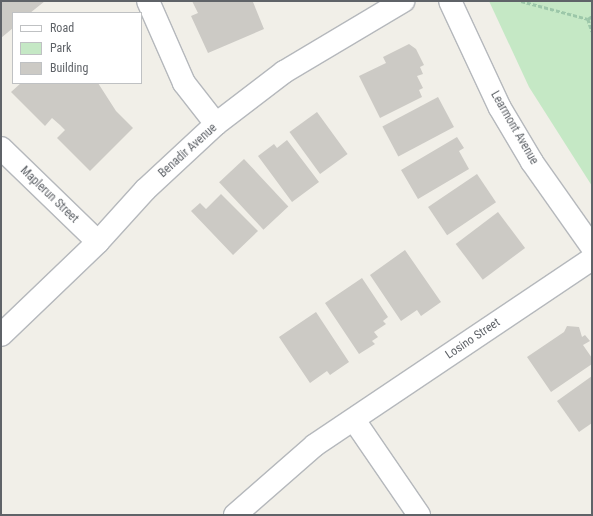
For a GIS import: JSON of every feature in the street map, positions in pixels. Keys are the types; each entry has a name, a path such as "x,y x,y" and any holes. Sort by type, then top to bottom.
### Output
{"street":[{"path":"148,1 184,83 216,124"},
{"name":"Benadir Avenue","path":"1,335 98,242 145,190 216,124 284,72 403,1"},
{"name":"Learmont Avenue","path":"450,1 500,108 532,162 592,247"},
{"name":"Maplerun Street","path":"1,148 98,242"},
{"name":"Losino Street","path":"235,515 316,446 592,259"},
{"path":"354,420 419,515"}],"path":[{"path":"521,1 588,19"},
{"path":"588,19 592,16"},
{"path":"588,19 592,31"}],"green space":[{"path":"489,1 592,1 592,186 529,87"}],"building":[{"path":"1,1 45,1 31,12 12,12 12,29 1,38"},
{"path":"192,1 253,2 264,29 208,53 191,16 198,13"},
{"path":"409,44 416,49 424,65 420,67 423,74 417,76 423,88 419,90 422,97 380,118 359,76 386,63 383,57"},
{"path":"20,84 99,84 116,111 133,128 90,171 57,138 65,130 60,125 52,118 45,126 11,92"},
{"path":"438,97 454,127 398,157 382,127"},
{"path":"317,112 348,154 320,174 289,132"},
{"path":"457,137 464,148 459,151 469,169 418,199 401,170"},
{"path":"287,140 319,182 292,202 258,156 274,144 277,148"},
{"path":"244,159 288,207 263,230 219,182"},
{"path":"477,174 496,202 447,235 428,207"},
{"path":"221,194 258,231 233,255 191,211 200,203 206,209"},
{"path":"498,212 525,248 483,280 456,244"},
{"path":"405,250 441,302 421,316 417,310 401,321 370,275"},
{"path":"362,278 388,317 383,321 386,324 374,332 378,337 372,341 375,344 359,354 325,303"},
{"path":"316,312 349,362 330,375 327,371 310,383 279,337"},
{"path":"567,326 579,327 582,337 585,335 590,341 583,345 592,358 592,364 551,392 527,357 564,332"},
{"path":"592,376 592,423 579,432 557,401"}]}
